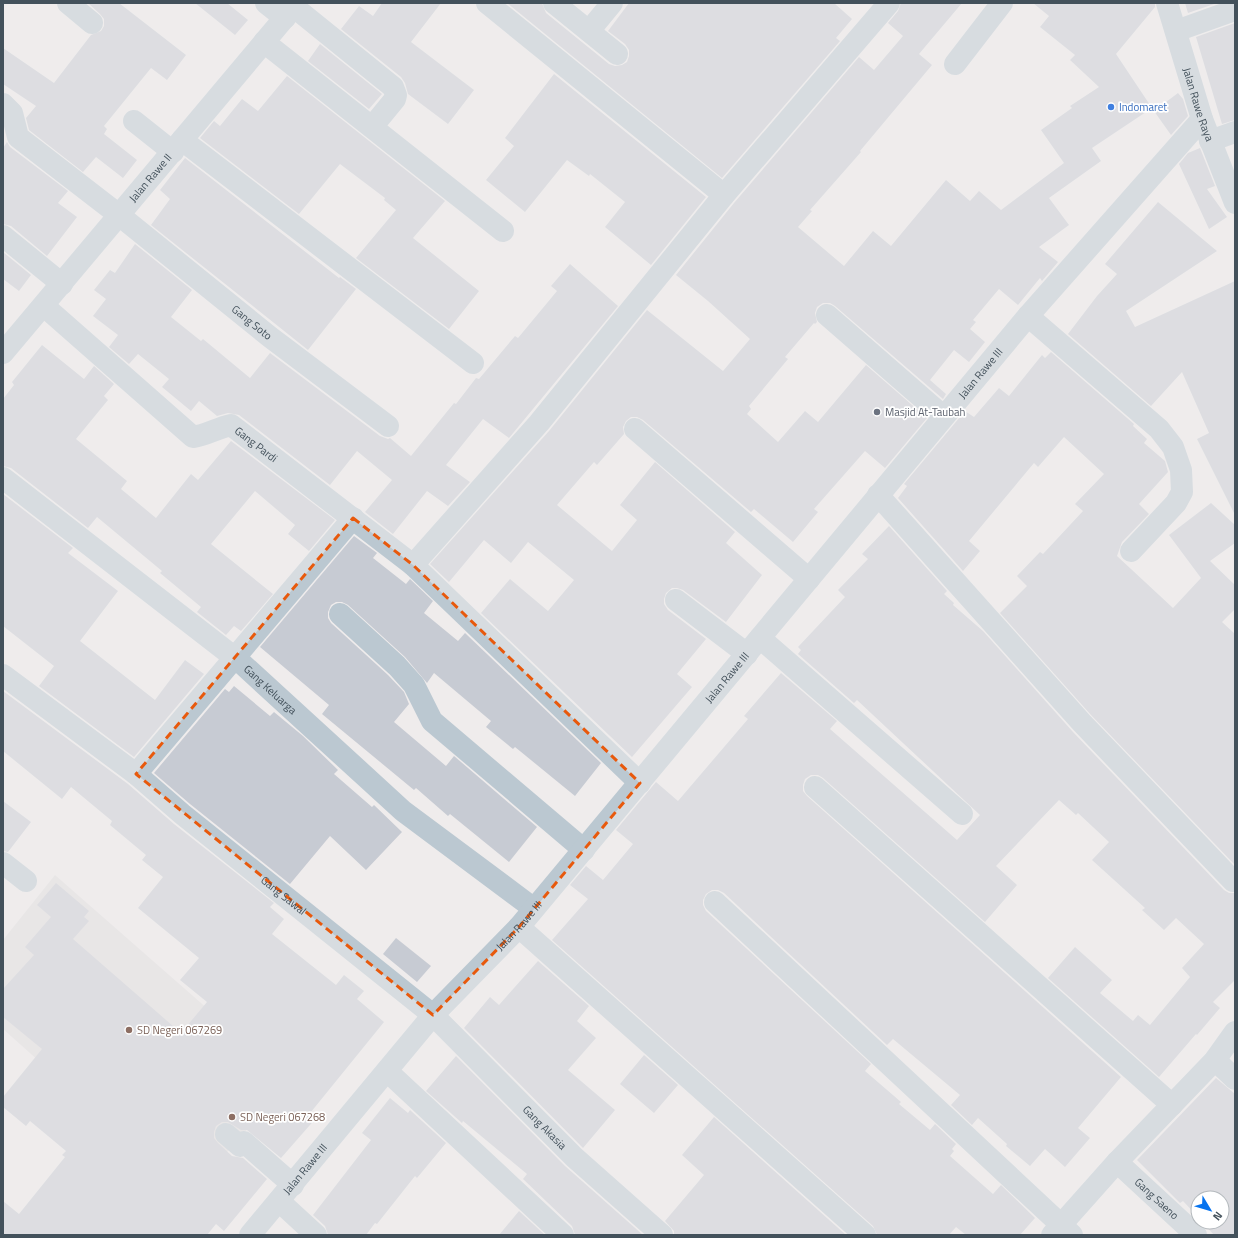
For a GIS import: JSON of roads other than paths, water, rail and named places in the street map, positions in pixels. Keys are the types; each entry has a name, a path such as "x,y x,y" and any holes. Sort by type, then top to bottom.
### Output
{"street":[{"path":"68,3 92,23"},
{"path":"266,3 292,9 393,87 396,95 395,99 372,127"},
{"path":"487,3 724,194"},
{"path":"554,3 617,54"},
{"path":"589,31 612,3"},
{"path":"413,565 539,423 724,194 889,3"},
{"path":"955,64 1002,3"},
{"name":"Jalan Rawe Raya","path":"1167,3 1202,119 1235,203"},
{"name":"Jalan Rawe II","path":"5,347 44,306 292,9"},
{"path":"1176,31 1235,10"},
{"path":"264,42 503,231"},
{"name":"Gang Soto","path":"3,104 12,112 18,137 119,215 270,337 388,426"},
{"name":"Jalan Rawe III","path":"250,1235 387,1072 433,1014 519,927 943,416 1028,316 1202,119"},
{"path":"134,121 178,146 473,363"},
{"path":"1210,141 1235,132"},
{"path":"3,236 62,284"},
{"name":"Gang Pardi","path":"44,306 193,437 203,436 218,428 231,425 354,518 413,565 640,783"},
{"path":"827,315 943,416"},
{"path":"1028,316 1159,429 1173,447 1181,470 1182,492 1176,503 1131,551"},
{"path":"635,429 809,579"},
{"name":"Gang Keluarga","path":"3,478 236,658 403,811 534,908"},
{"path":"878,494 1082,723 1233,881"},
{"path":"136,774 354,518"},
{"path":"676,600 753,646 962,814"},
{"path":"340,614 397,666 414,685 432,721 584,850"},
{"name":"Gang Sawal","path":"3,675 136,774 182,814 433,1014"},
{"path":"815,787 1172,1105"},
{"path":"3,863 26,881"},
{"path":"715,902 1062,1232 1117,1162 1215,1060 1235,1032"},
{"path":"519,927 865,1235"},
{"name":"Gang Akasia","path":"433,1014 574,1157 662,1235"},
{"path":"1215,1060 1235,1079"},
{"path":"387,1072 563,1235"},
{"path":"226,1134 240,1146 244,1142 286,1193 316,1235"},
{"name":"Gang Saeno","path":"1117,1162 1196,1235"}],"place":[{"name":"Indomaret","path":"1111,107"},
{"name":"Masjid At-Taubah","path":"877,412"},
{"name":"SD Negeri 067269","path":"129,1030"},
{"name":"SD Negeri 067268","path":"232,1117"}]}
